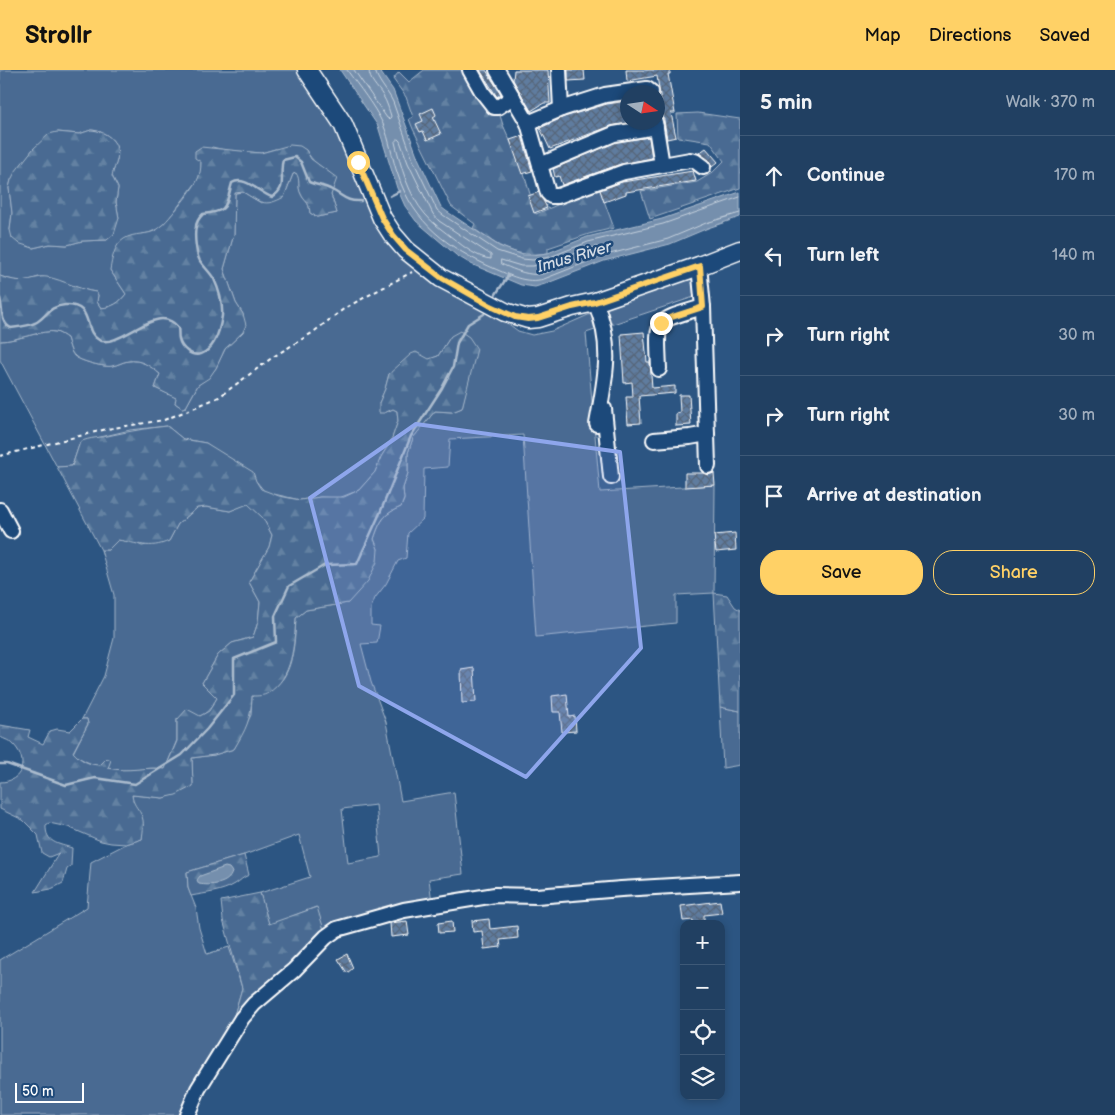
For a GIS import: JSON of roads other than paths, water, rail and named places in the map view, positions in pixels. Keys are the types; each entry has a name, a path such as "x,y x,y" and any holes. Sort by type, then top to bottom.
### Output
{"main road":[{"path":"307,70 343,124 382,218 393,235 406,250 450,283 515,317 538,318 595,302 700,266 740,250"}],"street":[{"path":"470,70 483,93 494,107 513,97"},
{"path":"497,70 528,123 548,193 553,197 619,174 662,165 690,160 703,167"},
{"path":"559,70 561,108"},
{"path":"528,123 561,108 605,95 620,93"},
{"path":"540,165 614,134 633,130"},
{"path":"657,130 662,165"},
{"path":"700,266 708,466"},
{"path":"595,302 601,316 606,337 606,380 597,424"},
{"path":"659,369 657,331 661,323 669,318 703,307"},
{"path":"601,399 605,416 611,477"},
{"path":"654,440 707,434"},
{"path":"0,510 12,531"},
{"path":"187,1115 198,1090 242,1018 254,1004 294,970 326,937 337,929 404,910 495,895 537,896 621,888 740,882"}],"water":[{"name":"Imus River","path":"340,70 379,70 393,90 418,158 441,207 499,246 523,255 548,253 587,237 662,219 740,192 740,217 670,244 604,261 545,284 535,287 521,285 471,264 456,255 416,221 405,206 397,188 378,126"},
{"path":"225,867 229,868 232,872 227,880 213,885 199,884 197,880 200,876"}],"waterway":[{"path":"0,298 3,319 7,326 11,328 34,323 55,307 74,306 81,309 84,313 91,331 99,340 113,340 147,323 164,319 171,321 177,326 180,342 184,348 190,353 201,354 210,348 216,338 220,327 222,311 218,288 211,274 199,258 196,249 195,230 198,220 203,214 218,211 225,206 232,183 242,181 272,197 282,185 283,160 295,157 301,162 309,182 329,189 348,200 361,201"},
{"path":"390,196 400,191"},
{"path":"496,294 508,276"},
{"path":"0,764 7,764 66,785 95,778 135,784 182,755 207,729 234,695 234,659 276,642 275,616 289,586 325,565 357,564 411,436 442,388 453,367 457,343 468,324 484,314"}]}
